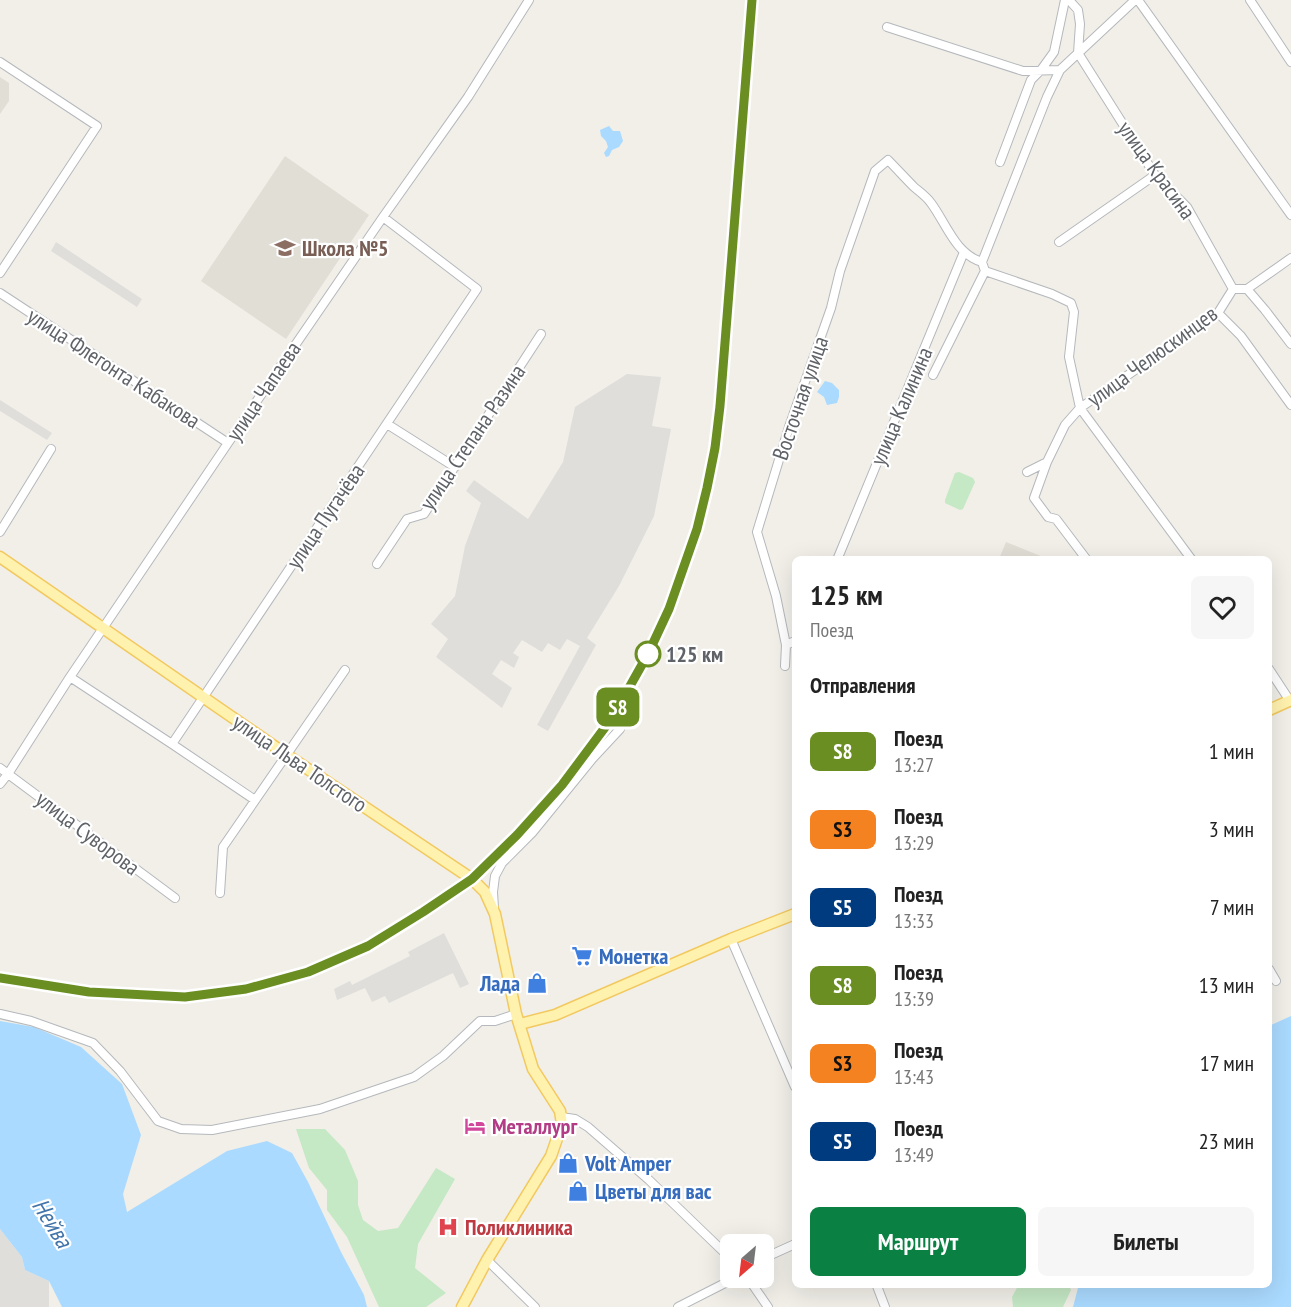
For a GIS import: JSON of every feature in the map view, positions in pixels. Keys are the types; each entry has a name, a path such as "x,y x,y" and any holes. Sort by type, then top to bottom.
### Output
{"main road":[{"name":"улица Льва Толстого","path":"0,557 287,755 472,879 485,892 495,914 518,1019 533,1069 560,1111 561,1117"},
{"path":"1272,709 1291,701"},
{"path":"518,1019 555,1015 792,915"},
{"path":"462,1307 487,1260 551,1156 562,1124 561,1117"}],"street":[{"name":"улица Чапаева","path":"0,784 228,443 468,97 529,0"},
{"path":"1000,162 1031,80 1054,52 1067,0 1078,10 1080,24 1078,53"},
{"path":"1189,556 1080,408 1069,357 1074,312 1071,303 1052,294 985,271 982,262 1047,97 1060,70 1137,0 1291,215"},
{"path":"1250,0 1291,62"},
{"path":"887,27 1023,71 1060,70"},
{"name":"улица Красина","path":"1078,53 1155,175 1187,207 1233,289"},
{"path":"0,62 97,126 0,273"},
{"name":"Восточная улица","path":"785,666 786,645 776,596 757,532 789,427 831,308 840,271 875,171 888,159 931,202 947,231 964,252"},
{"path":"1059,242 1155,175"},
{"name":"улица Пугачёва","path":"172,744 477,289 383,217"},
{"path":"964,252 974,260 982,262"},
{"name":"улица Калинина","path":"839,556 964,252"},
{"path":"1291,258 1247,289 1291,344"},
{"name":"улица Калинина","path":"933,375 985,271"},
{"name":"улица Челюскинцев","path":"1084,556 1056,519 1048,517 1034,498 1047,462 1065,425 1080,408 1218,313 1233,289 1247,289"},
{"name":"улица Флегонта Кабакова","path":"0,293 228,443"},
{"path":"1218,313 1241,336 1291,405"},
{"name":"улица Степана Разина","path":"377,564 407,519 424,514 541,334"},
{"path":"387,424 454,467"},
{"path":"0,532 51,449"},
{"path":"1027,472 1047,462"},
{"path":"786,645 792,642"},
{"path":"220,893 223,847 345,670"},
{"path":"1272,673 1291,701"},
{"path":"70,677 255,800"},
{"path":"495,914 493,892 495,876 502,863 532,833 593,758 620,729"},
{"name":"улица Суворова","path":"0,768 175,898"},
{"path":"731,939 792,1080"},
{"path":"1272,974 1276,981"},
{"path":"0,1014 31,1021 93,1043 120,1071 158,1121 181,1129 212,1130 320,1109 414,1077 442,1056 480,1021 518,1019"},
{"path":"561,1117 575,1119 588,1127 649,1180 720,1248"},
{"path":"774,1253 792,1245"},
{"path":"487,1260 535,1307"},
{"path":"678,1307 720,1286"},
{"path":"755,1288 768,1307"},
{"path":"878,1288 885,1307"}],"shaded area":[{"path":"0,77 9,83 9,101 0,114"},
{"name":"Школа №5","path":"285,156 369,215 286,339 201,281"},
{"path":"56,242 142,299 137,307 51,251"},
{"path":"627,374 661,377 652,426 671,429 654,516 619,586 587,638 596,645 548,731 537,725 580,646 567,639 560,650 548,643 542,652 522,640 513,653 519,657 514,668 501,660 492,674 512,688 502,708 436,657 448,639 431,624 455,596 465,546 481,503 466,491 474,480 528,519 563,462 575,407"},
{"path":"0,400 52,433 47,440 0,411"},
{"path":"1006,542 1041,556 1000,556"},
{"path":"444,933 469,984 460,988 453,973 389,1003 385,996 372,1002 365,988 337,1000 334,989 350,981 352,985 410,956 408,952"},
{"path":"0,1229 22,1257 25,1270 49,1281 49,1307 0,1307"}],"green space":[{"path":"959,472 973,478 975,482 963,509 960,510 945,503 955,473"},
{"path":"296,1129 325,1129 345,1150 358,1181 358,1205 363,1220 378,1231 398,1228 436,1168 455,1179 418,1244 415,1268 446,1293 426,1307 379,1307 347,1237 327,1210 327,1190 309,1168"},
{"path":"1017,1288 1070,1288 1071,1290 1063,1307 1013,1307 1012,1297"}],"water":[{"path":"609,126 613,131 620,131 623,141 606,157 604,153 608,147 600,130"},
{"path":"825,381 832,383 839,390 837,403 827,405 824,397 817,392"},
{"path":"1291,1016 1291,1307 1073,1307 1078,1288 1272,1288 1272,1025"},
{"name":"Нейва","path":"0,1021 34,1027 81,1047 122,1084 141,1135 123,1194 127,1212 227,1151 267,1141 292,1153 364,1295 367,1307 62,1307 49,1281 25,1270 22,1257 0,1229"}],"railway":[{"path":"0,978 89,992 185,997 246,989 308,972 368,946 472,879 517,835 562,785 612,718 648,654 669,609 697,529 707,488 720,406 752,0"}],"train":[{"name":"S8","path":"0,978 89,992 185,997 246,989 308,972 368,946 472,879 517,835 562,785 612,718 648,654 685,567 707,488 720,406 752,0"}],"place":[{"name":"Школа №5","path":"285,248"},
{"name":"125 км","path":"648,654"},
{"name":"Монетка","path":"582,956"},
{"name":"Лада","path":"537,983"},
{"name":"Металлург","path":"475,1126"},
{"name":"Volt Amper","path":"568,1163"},
{"name":"Цветы для вас","path":"578,1191"},
{"name":"Поликлиника","path":"448,1227"}]}
